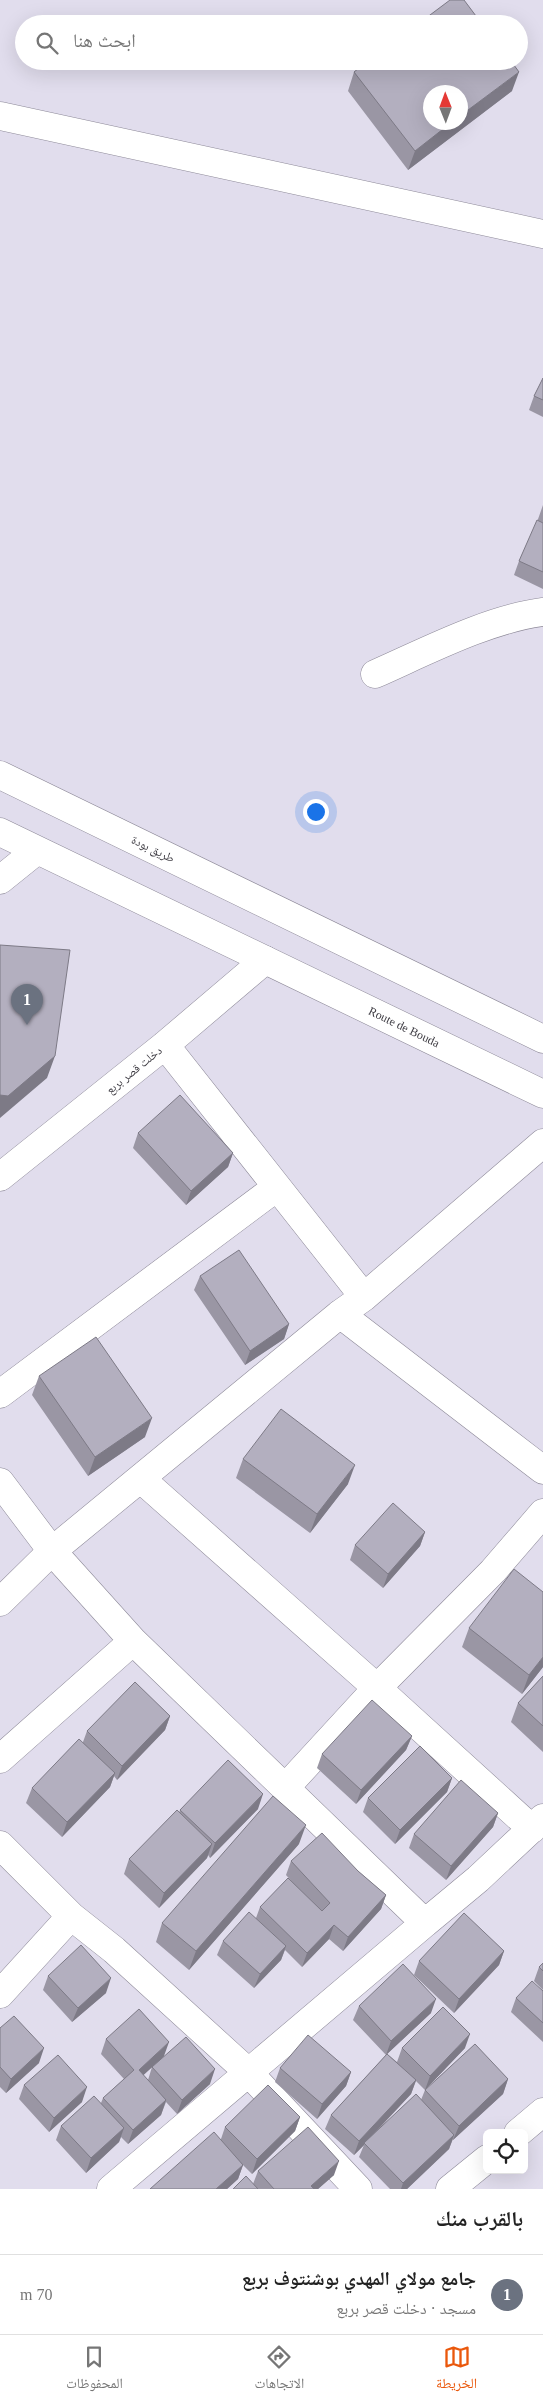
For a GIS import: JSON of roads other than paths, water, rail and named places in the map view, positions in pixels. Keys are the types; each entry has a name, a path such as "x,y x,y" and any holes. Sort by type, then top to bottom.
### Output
{"street":[{"path":"0,116 543,234"},
{"path":"375,674 449,641 527,614 543,612"},
{"name":"طريق بودة","path":"0,775 306,922 543,1039"},
{"path":"0,832 265,960"},
{"path":"0,880 36,850"},
{"name":"دخلت قصر بربع","path":"0,1177 165,1045 265,960"},
{"name":"Route de Bouda","path":"265,960 543,1094"},
{"path":"165,1045 364,1297"},
{"path":"0,1602 52,1551 340,1314 364,1297 543,1143"},
{"path":"0,1394 277,1186"},
{"path":"340,1314 543,1470"},
{"path":"111,2189 478,1879 537,1824 377,1688 140,1479"},
{"path":"0,1482 52,1551 133,1641 425,1923"},
{"path":"286,1787 377,1688 493,1571 543,1513"},
{"path":"0,1759 133,1641"},
{"path":"0,1845 71,1916 114,1950 248,2072 358,2189"},
{"path":"0,1994 71,1916"},
{"path":"523,2129 543,2112"},
{"path":"450,2189 483,2161"}],"place":[{"name":"جامع مولاي المهدي بوشنتوف بربع","path":"27,1025"}]}
